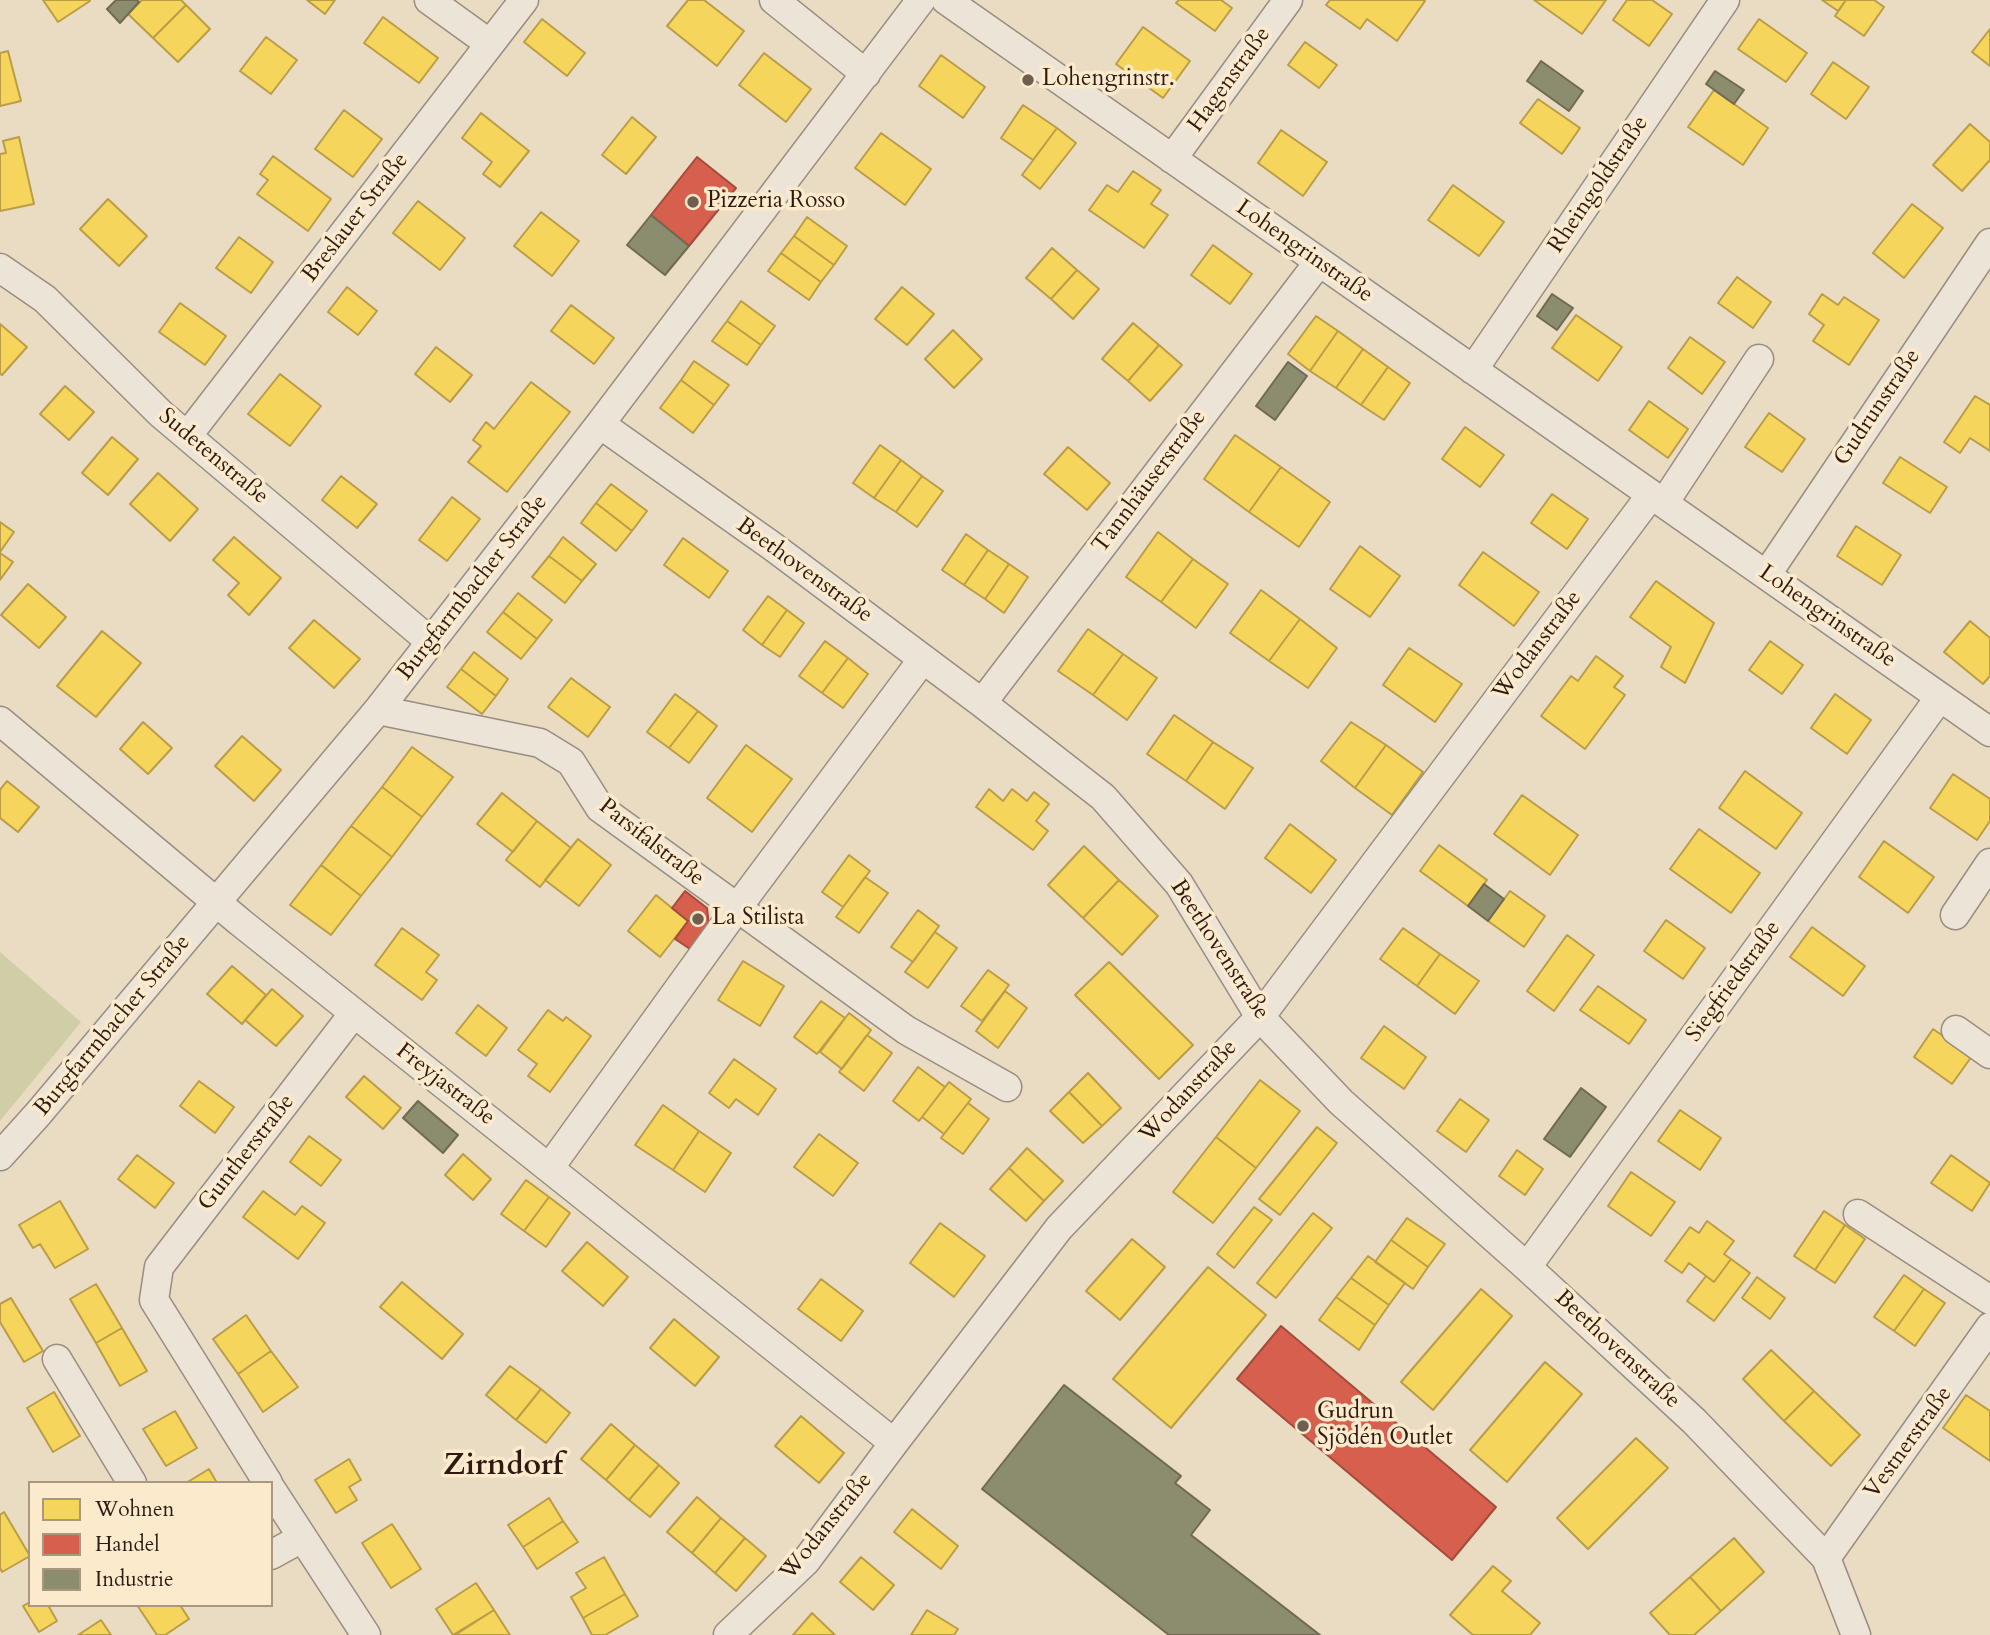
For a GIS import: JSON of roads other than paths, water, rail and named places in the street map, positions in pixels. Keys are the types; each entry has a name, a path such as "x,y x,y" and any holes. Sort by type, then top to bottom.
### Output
{"street":[{"path":"429,0 490,44"},
{"name":"Breslauer Straße","path":"188,435 524,0"},
{"path":"774,0 866,74"},
{"name":"Burgfarrnbacher Straße","path":"0,1156 378,710 600,424 921,0"},
{"name":"Lohengrinstraße","path":"946,0 1990,732"},
{"name":"Hagenstraße","path":"1172,159 1288,0"},
{"name":"Rheingoldstraße","path":"1473,370 1726,0"},
{"name":"Gudrunstraße","path":"1767,574 1990,243"},
{"name":"Tannhäuserstraße","path":"982,703 1318,262"},
{"name":"Sudetenstraße","path":"0,268 45,299 160,414 431,642"},
{"path":"1658,499 1759,359"},
{"name":"Beethovenstraße","path":"600,424 772,546 1103,797 1179,884 1260,1017 1341,1102 1527,1267 1694,1421 1826,1558 1856,1635"},
{"name":"Wodanstraße","path":"728,1635 806,1561 1059,1228 1260,1017 1658,499"},
{"path":"550,1167 737,908 923,659"},
{"name":"Siegfriedstraße","path":"1527,1267 1940,697"},
{"name":"Parsifalstraße","path":"378,710 540,743 571,762 600,808 906,1030 1007,1087"},
{"name":"Freyjastraße","path":"0,721 217,903 894,1443"},
{"path":"1955,915 1990,863"},
{"name":"Guntherstraße","path":"267,1481 155,1300 159,1267 354,1013"},
{"path":"1956,1030 1990,1054"},
{"path":"1858,1214 1990,1300"},
{"name":"Vestnerstraße","path":"1826,1558 1977,1368 1990,1327"},
{"path":"57,1359 131,1481"},
{"path":"273,1492 366,1635"},
{"path":"273,1554 302,1538"}],"place":[{"name":"Lohengrinstr.","path":"1028,80"},
{"name":"Pizzeria Rosso","path":"693,202"},
{"name":"La Stilista","path":"698,919"},
{"name":"Gudrun Sjödén Outlet","path":"1303,1426"}],"district":[{"name":"Zirndorf","path":"503,1467"}]}
